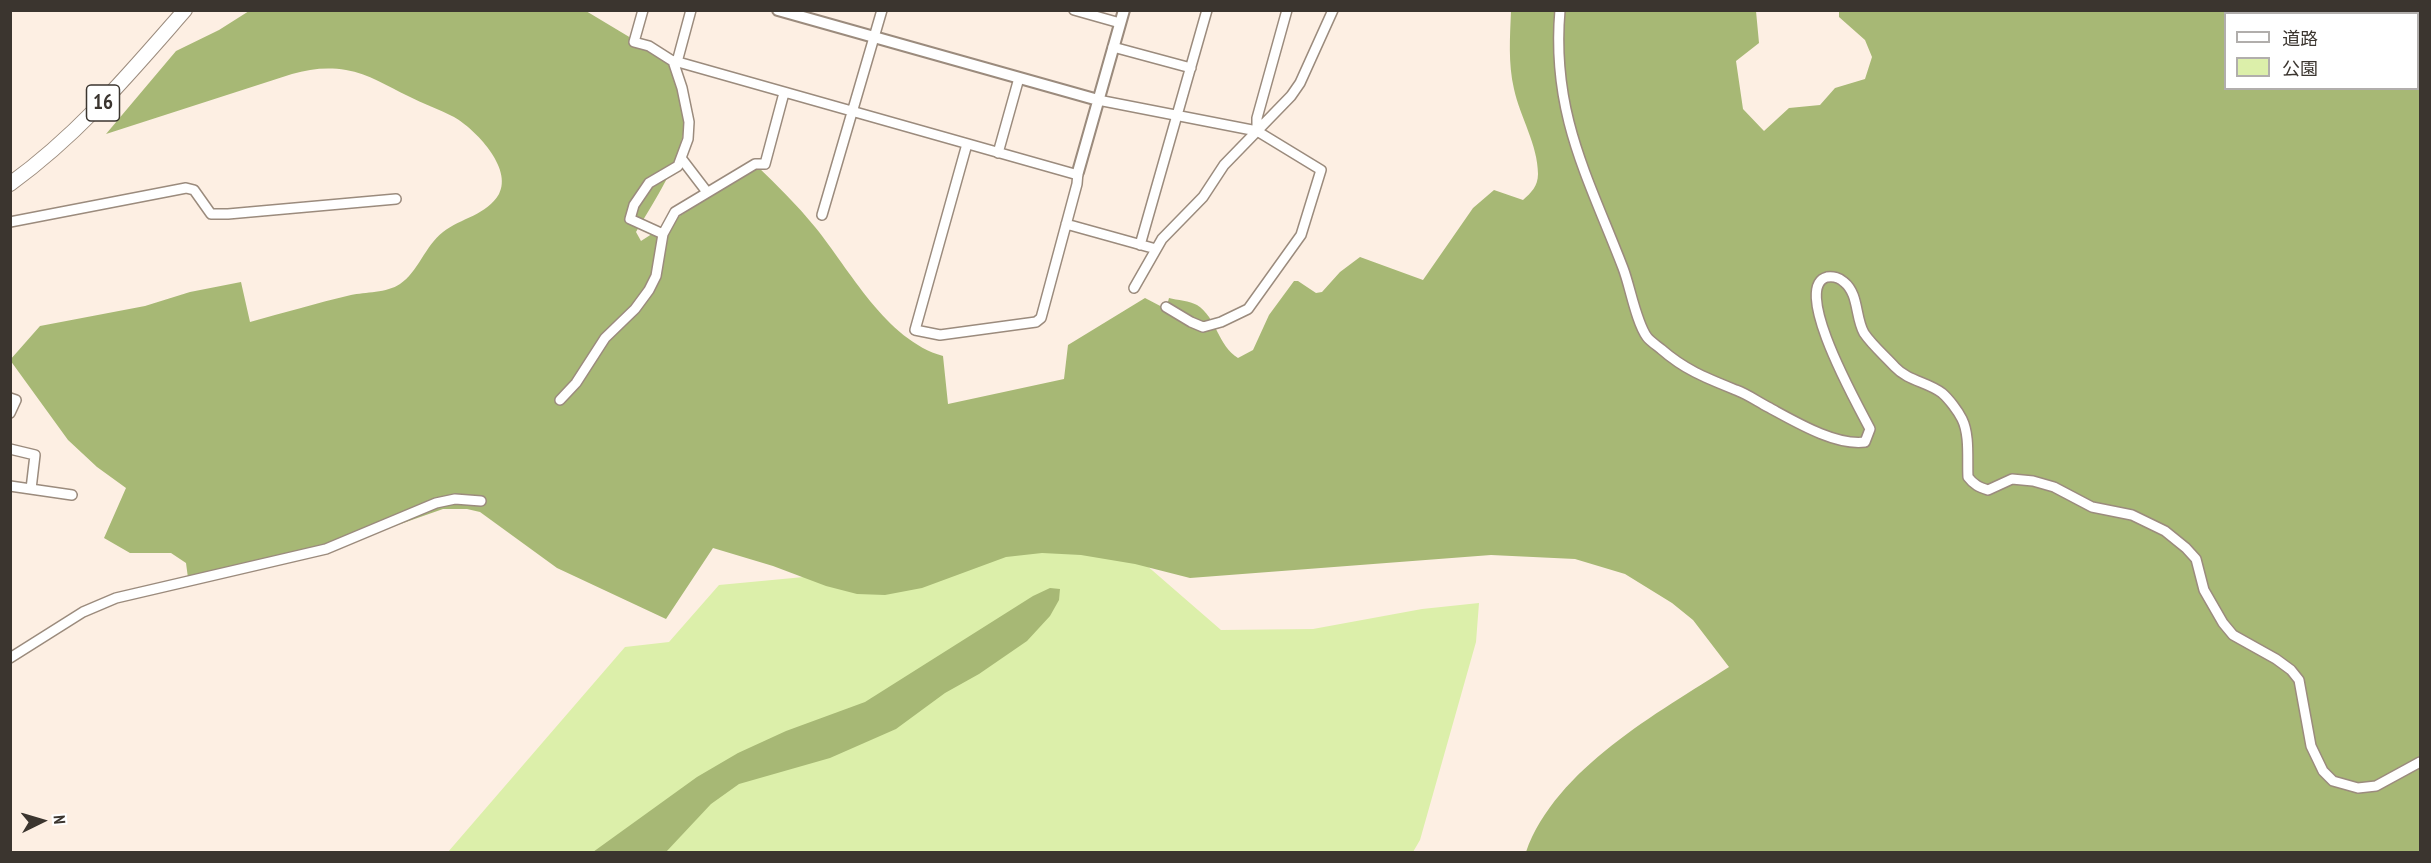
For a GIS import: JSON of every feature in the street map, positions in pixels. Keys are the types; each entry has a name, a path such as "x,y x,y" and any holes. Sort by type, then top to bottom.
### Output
{"main road":[{"name":"16","path":"10,184 54,151 96,111 185,10"}],"street":[{"path":"643,10 634,42 649,46 675,61 1078,174"},
{"path":"663,234 630,219 634,205 649,183 678,166 688,139 690,122 675,61 691,10"},
{"path":"778,10 1098,100 1257,131 1321,170 1301,235 1248,309 1237,316 1203,327 1166,307"},
{"path":"822,215 882,10"},
{"path":"1074,10 1120,23"},
{"path":"967,144 915,330 940,335 1036,322 1041,318 1124,10"},
{"path":"1140,245 1207,10"},
{"path":"1257,131 1257,118 1287,10"},
{"path":"1134,288 1167,233 1203,197 1224,165 1300,83 1333,10"},
{"path":"1560,10 1559,60 1562,97 1570,135 1596,207 1622,266 1642,326 1647,337 1665,353 1700,377 1737,390 1802,425 1848,442 1865,441 1870,429 1840,370 1817,313 1815,298 1818,283 1835,277 1843,281 1853,295 1864,332 1901,374 1942,393 1961,417 1966,427 1968,477 1971,482 1988,490 2012,479 2033,481 2054,487 2092,507 2132,515 2165,531 2186,548 2196,559 2204,590 2233,635 2284,664 2299,680 2311,746 2323,771 2333,781 2358,788 2376,786 2421,762"},
{"path":"1113,47 1191,69"},
{"path":"998,153 1019,78"},
{"path":"560,400 576,383 605,338 635,309 649,290 656,276 663,234 675,212 755,164 765,164 784,93"},
{"path":"681,158 707,192"},
{"path":"10,222 186,188 194,190 211,214 396,199"},
{"path":"1066,224 1156,249"},
{"path":"10,398 16,400 10,413"},
{"path":"10,449 35,455 31,489"},
{"path":"10,486 72,495"},
{"path":"10,658 83,612 116,598 326,549 436,503 455,499 481,501"}],"green space":[{"path":"249,11 586,11 681,68 685,94 685,126 676,159 662,189 636,232 641,241 757,166 808,219 871,302 887,319 923,348 943,356 948,404 1064,379 1068,345 1145,298 1166,309 1169,298 1197,305 1209,317 1231,353 1238,358 1253,350 1269,315 1294,281 1298,281 1316,293 1322,292 1340,272 1360,257 1423,280 1473,208 1494,190 1523,200 1537,182 1535,152 1512,79 1511,11 1756,11 1759,43 1736,61 1743,109 1764,131 1789,108 1820,105 1835,88 1865,79 1872,57 1865,40 1839,17 1839,11 2388,12 2224,12 2224,90 2419,90 2419,51 2420,53 2420,852 1526,852 1540,822 1560,794 1585,769 1641,724 1729,667 1693,620 1672,603 1625,574 1575,559 1491,555 1190,578 1135,564 1081,555 1042,553 1006,557 922,588 885,595 857,594 826,586 773,566 713,548 666,619 557,568 480,512 467,509 443,509 301,559 188,578 186,563 171,553 130,553 104,538 126,488 97,467 68,440 10,360 40,326 145,306 190,292 241,282 250,322 351,295 395,287 406,279 431,244 443,232 488,207 499,194 502,184 501,173 490,150 463,123 370,77 339,69 319,69 292,74 106,134 176,51 219,30"},
{"path":"1077,505 1221,630 1313,629 1422,609 1479,603 1476,642 1420,840 1413,852 448,852 625,647 669,642 719,585 910,567"},
{"path":"1050,588 1060,589 1059,600 1050,616 1027,641 979,674 945,693 896,729 830,758 739,784 711,804 666,852 593,852 697,777 738,753 786,731 865,702 1033,596"}]}
